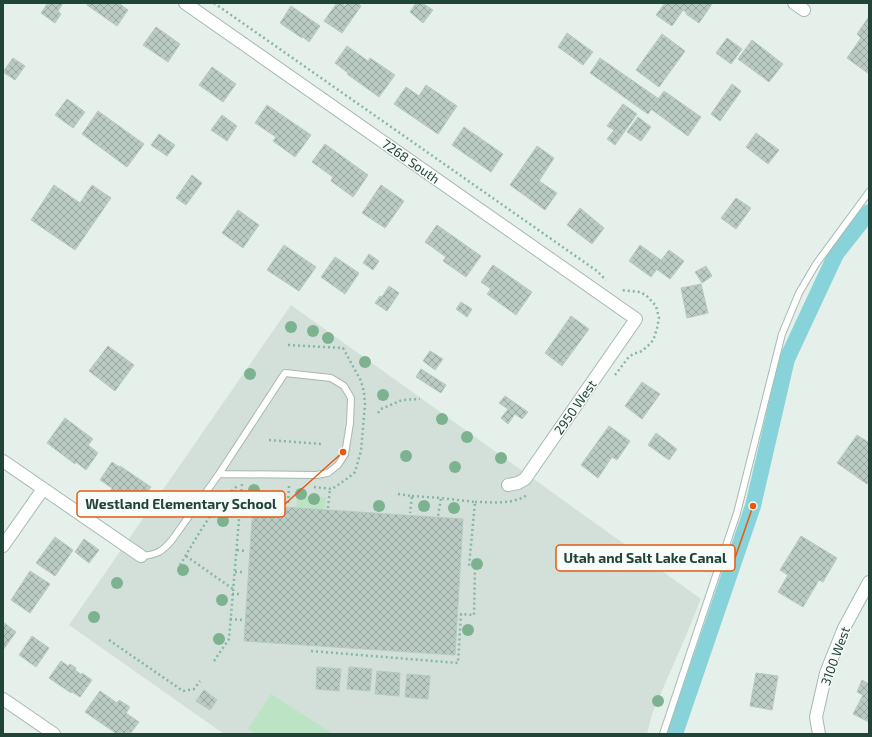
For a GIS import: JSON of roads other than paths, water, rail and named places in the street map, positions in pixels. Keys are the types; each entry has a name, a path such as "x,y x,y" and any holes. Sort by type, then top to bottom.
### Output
{"street":[{"name":"7268 South","path":"185,3 636,319"},
{"path":"794,3 804,10"},
{"name":"2950 West","path":"508,485 518,483 525,479 636,319"},
{"path":"3,461 141,556"},
{"path":"3,546 43,489"},
{"name":"3100 West","path":"819,734 816,717 826,674 844,628 869,582"},
{"path":"3,699 54,734"}],"lane":[{"path":"663,734 737,513 782,334 799,293 816,264 869,192"},
{"path":"141,556 152,555 167,546 172,540 285,373 331,378 344,386 351,398 350,423 344,454 338,466 328,473 316,475 218,474"}],"waterway":[{"path":"675,734 753,506 787,359 836,254 869,212"}],"place":[{"name":"Westland Elementary School","path":"343,452"},
{"name":"Utah and Salt Lake Canal","path":"753,506"}]}
